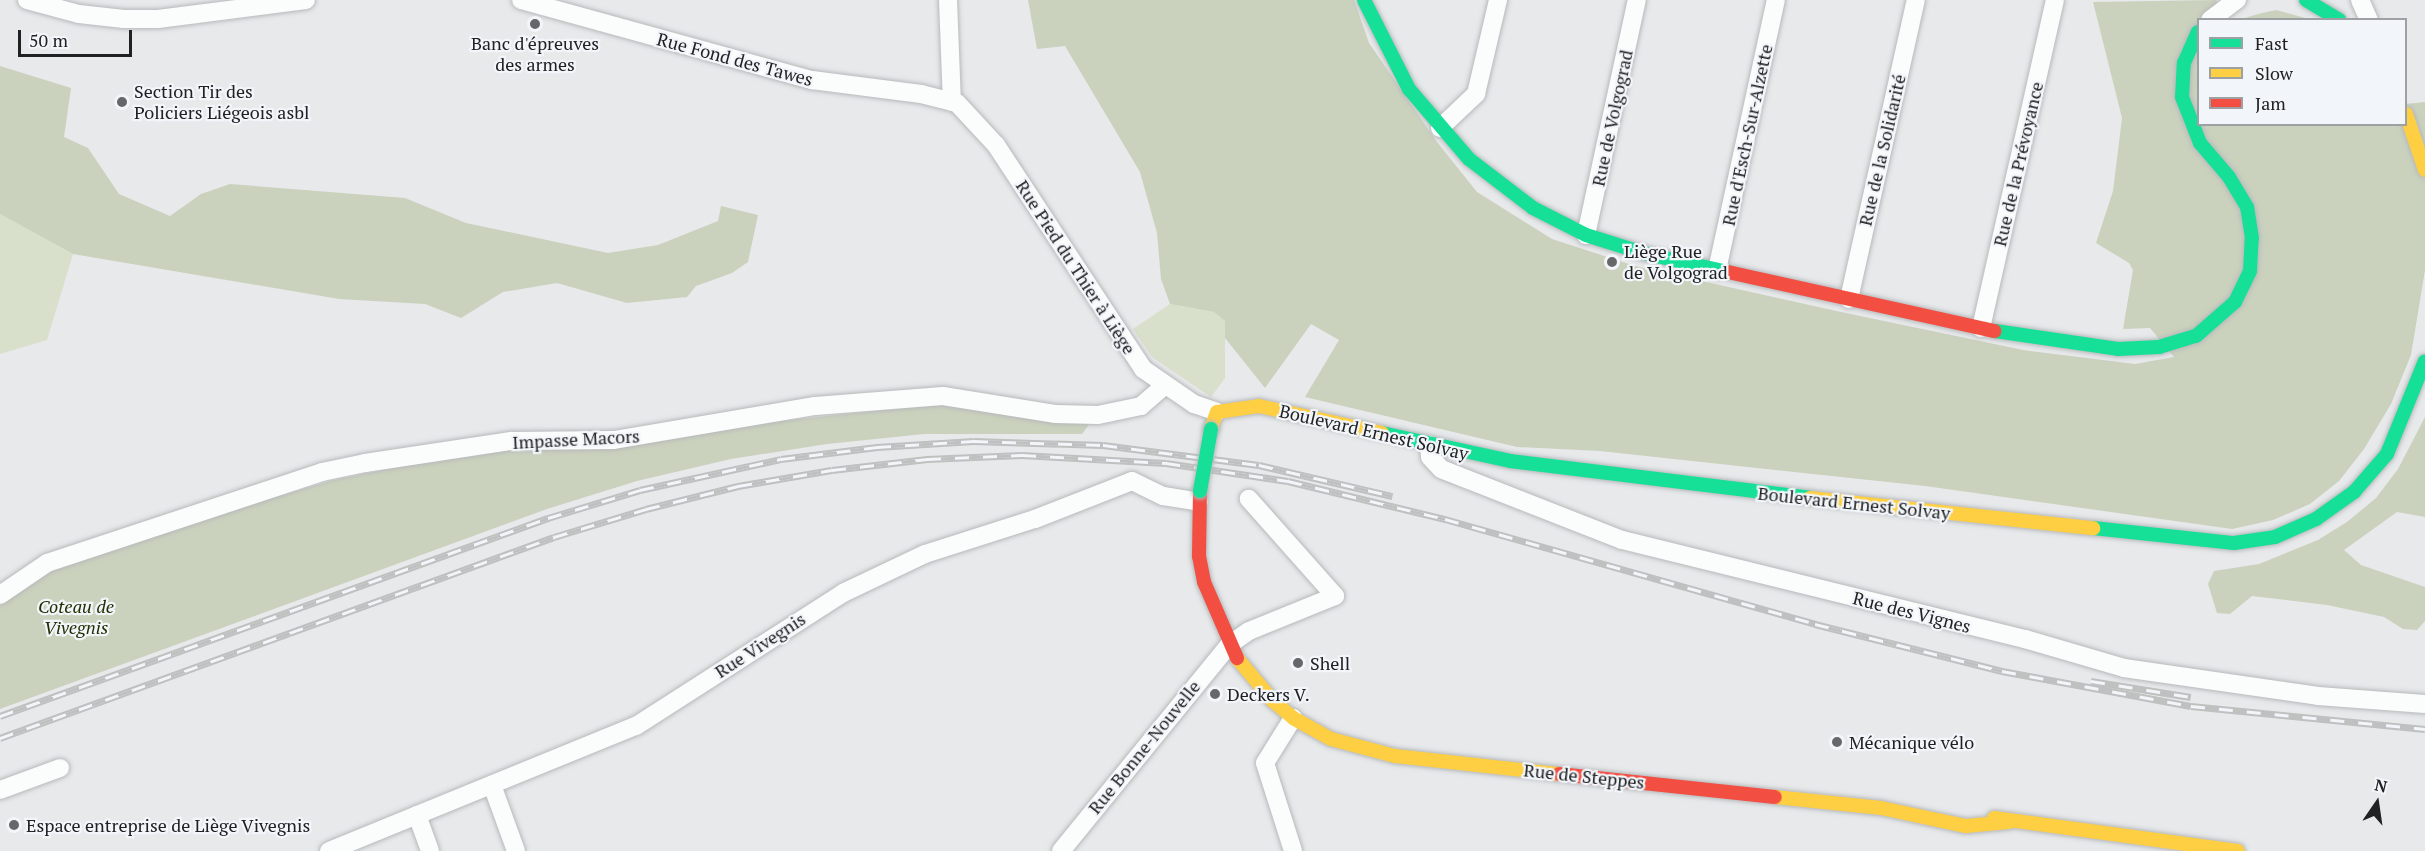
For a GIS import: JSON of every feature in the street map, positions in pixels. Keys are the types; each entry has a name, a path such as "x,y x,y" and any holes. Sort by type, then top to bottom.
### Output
{"street":[{"path":"27,0 158,19 306,0"},
{"name":"Rue Fond des Tawes","path":"521,0 812,80 952,102"},
{"path":"948,0 952,102"},
{"path":"1364,0 1397,71 1440,128 1469,159 1514,195 1587,235 1643,254 1981,328 2094,348 2159,347 2196,336 2235,302 2250,271 2250,222 2240,192 2200,143 2185,112 2181,80 2184,63 2197,36"},
{"path":"1440,128 1476,94 1498,0"},
{"name":"Rue de Volgograd","path":"1587,235 1637,0"},
{"name":"Rue d'Esch-Sur-Alzette","path":"1717,270 1776,0"},
{"name":"Rue de la Solidarité","path":"1849,299 1916,0"},
{"name":"Rue de la Prévoyance","path":"1981,328 2055,0"},
{"path":"2213,18 2237,0"},
{"path":"2306,0 2336,18"},
{"path":"2360,0 2367,18"},
{"name":"Rue Pied du Thier à Liège","path":"952,102 996,145 1124,344 1143,369 1194,404 1214,421"},
{"path":"2407,117 2425,170"},
{"name":"Boulevard Ernest Solvay","path":"1214,421 1259,406 1510,461 1768,494 2234,543 2275,537 2316,519 2354,492 2387,454 2425,361"},
{"name":"Impasse Macors","path":"0,595 47,563 322,472 365,463 511,441 614,440 815,406 943,396 1055,414 1098,415 1141,406 1165,385"},
{"name":"Rue de Steppes","path":"1214,421 1199,496 1198,556 1204,582 1229,645 1245,672 1293,718 1330,739 1395,756 1881,808 1907,804 1954,809 2118,843 2238,851"},
{"name":"Rue des Vignes","path":"1429,445 1430,458 1441,469 1622,540 2025,639 2124,668 2318,696 2425,704"},
{"name":"Rue Vivegnis","path":"329,851 636,726 843,593 925,554 1035,519 1132,481 1163,496 1199,496"},
{"name":"Rue Bonne-Nouvelle","path":"1061,851 1229,645 1249,631 1335,596 1249,499"},
{"path":"1293,718 1265,763 1293,851"},
{"path":"0,789 60,768"},
{"path":"492,785 516,851"},
{"path":"417,815 430,851"}],"green space":[{"path":"1028,0 1354,0 1369,43 1437,142 1477,192 1552,239 1635,266 1841,312 2023,350 2135,364 2174,357 2150,328 2123,329 2133,270 2129,263 2096,243 2113,191 2122,118 2093,2 2216,0 2228,18 2197,18 2197,126 2407,126 2407,104 2425,102 2425,270 2411,355 2391,404 2364,449 2339,481 2310,504 2273,520 2232,529 1925,486 1600,451 1517,447 1305,397 1339,340 1311,324 1265,388 1225,338 1225,321 1214,312 1170,304 1161,279 1157,233 1140,172 1065,46 1037,49"},
{"path":"2276,10 2305,18 2245,18"},
{"path":"0,66 71,88 64,137 88,148 119,194 170,216 201,194 230,184 405,198 466,223 608,253 658,245 718,221 721,206 758,215 748,262 732,273 696,286 687,297 627,303 557,283 503,292 461,318 425,304 339,299 73,254 0,214"},
{"path":"0,214 73,254 47,340 0,354"},
{"path":"1170,304 1214,312 1225,321 1225,378 1211,397 1152,357 1133,329"},
{"name":"Coteau de Vivegnis","path":"943,404 1091,422 1082,434 924,434 827,444 731,459 637,481 547,509 0,709 0,595 47,563 334,480 461,454"},
{"path":"2425,417 2425,517 2397,512 2344,550 2361,565 2425,587 2425,621 2417,630 2403,629 2384,617 2327,605 2252,596 2230,614 2217,613 2208,584 2214,571 2259,564 2318,540 2347,522 2376,498 2398,469"}],"railway":[{"path":"0,716 548,518 640,490 781,459 877,447 974,441 1103,445 1259,465 1392,496"},
{"path":"0,738 554,537 646,509 738,486 832,470 927,459 1022,455 1166,463 1288,481 1445,519 1815,624 2002,671 2191,706 2425,729"},
{"path":"2091,681 2191,697"}],"traffic: fast":[{"path":"1364,0 1409,89 1469,159 1533,208 1586,235 1643,253 1728,272"},
{"path":"2306,0 2336,18"},
{"path":"1995,331 2118,349 2159,347 2196,336 2235,302 2250,271 2252,238 2247,207 2229,177 2200,143 2182,97 2184,63 2197,34"},
{"path":"2093,528 2234,543 2275,537 2316,519 2354,492 2387,454 2425,361"},
{"path":"1200,491 1211,429"},
{"path":"1382,433 1510,461 1810,498"}],"traffic: slow":[{"path":"2407,117 2425,170"},
{"path":"1211,429 1217,412 1259,406 1382,433"},
{"path":"1810,498 2093,528"},
{"path":"1237,658 1273,701 1293,718 1331,739 1395,756 1559,774"},
{"path":"1775,797 1881,808 1966,826 2009,822"},
{"path":"1994,818 2238,851"}],"traffic: jam":[{"path":"1728,272 1995,331"},
{"path":"1200,491 1199,556 1204,582 1237,658"},
{"path":"1559,774 1775,797"}],"place":[{"name":"Banc d'épreuves des armes","path":"535,24"},
{"name":"Section Tir des Policiers Liégeois asbl","path":"122,102"},
{"name":"Liège Rue de Volgograd","path":"1612,262"},
{"name":"Shell","path":"1298,663"},
{"name":"Deckers V.","path":"1215,694"},
{"name":"Mécanique vélo","path":"1837,742"},
{"name":"Espace entreprise de Liège Vivegnis","path":"14,825"}]}
